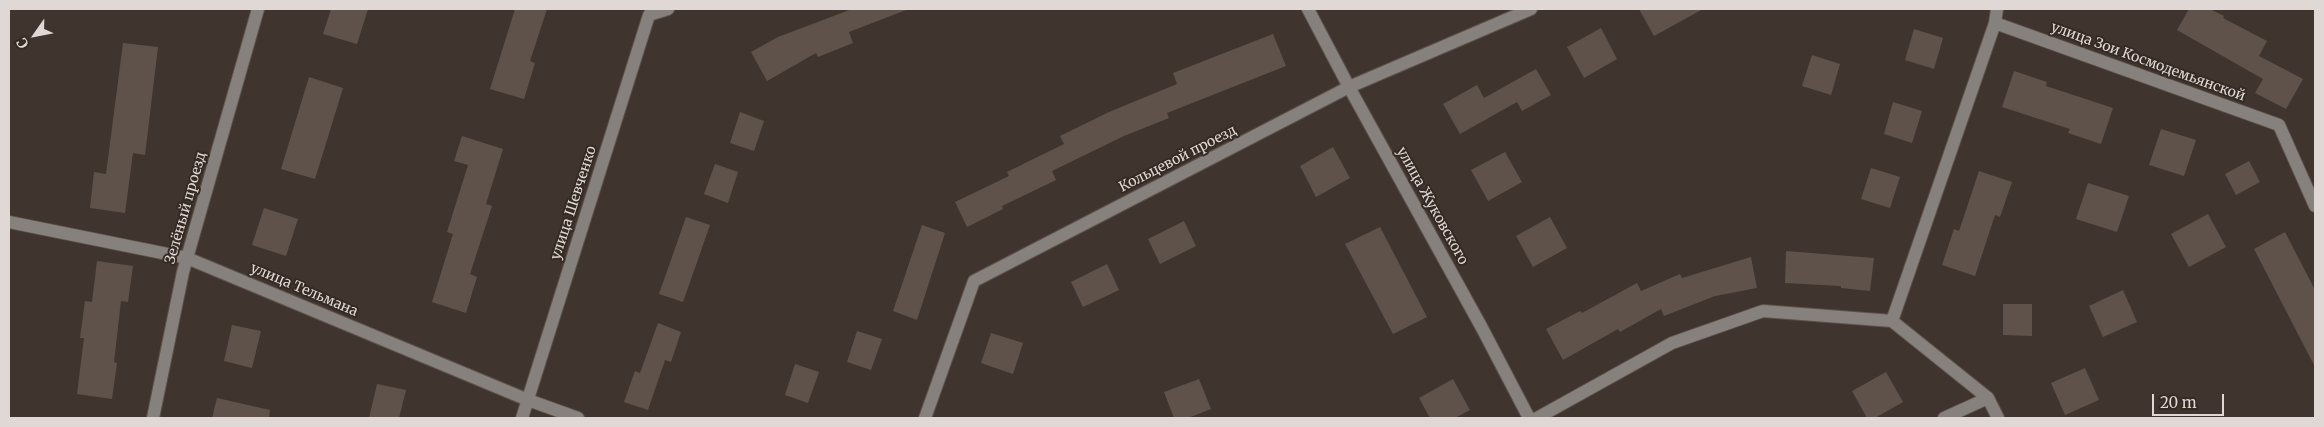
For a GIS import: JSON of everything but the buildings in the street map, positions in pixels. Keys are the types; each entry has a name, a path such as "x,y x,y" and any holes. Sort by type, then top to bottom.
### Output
{"street":[{"name":"Зелёный проезд","path":"153,418 187,258 258,9"},
{"name":"улица Шевченко","path":"522,418 649,15 668,9"},
{"name":"улица Жуковского","path":"1308,9 1529,418"},
{"name":"Кольцевой проезд","path":"925,418 974,281 1349,87 1531,9"},
{"path":"1892,321 1995,23 1997,9"},
{"name":"улица Зои Космодемьянской","path":"1995,23 2279,125 2315,206"},
{"name":"улица Тельмана","path":"9,222 187,258 528,400 578,418"},
{"path":"1537,418 1672,343 1763,311 1892,321 1988,398 1998,418"},
{"path":"1944,418 1988,398"}]}
